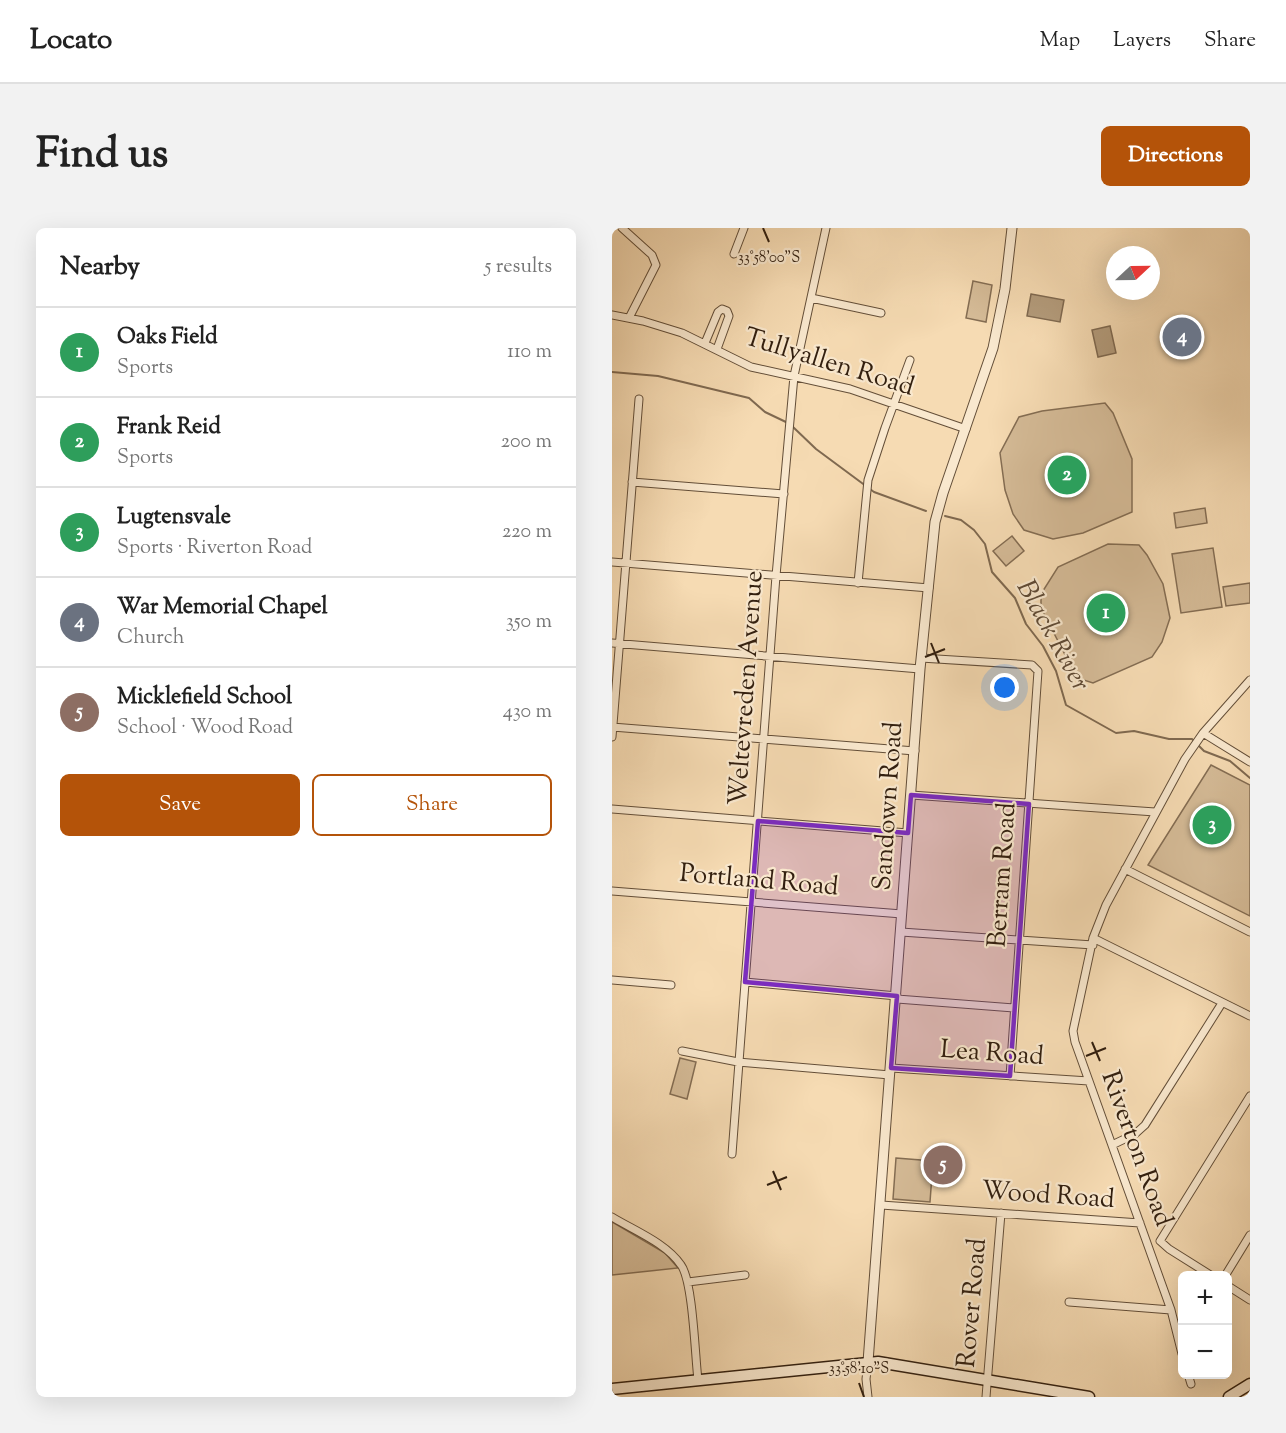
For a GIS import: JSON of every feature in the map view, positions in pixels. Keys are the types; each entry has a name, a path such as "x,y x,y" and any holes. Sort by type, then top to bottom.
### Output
{"main road":[{"path":"612,1389 868,1362 909,1367 1049,1394 1089,1397"},
{"path":"1229,1397 1250,1384"}],"street":[{"path":"622,228 652,255 656,266 629,318"},
{"path":"734,254 744,228"},
{"name":"Weltevreden Avenue","path":"732,1154 776,576 794,376 826,228"},
{"name":"Sandown Road","path":"868,1397 866,1378 897,998 920,669 935,522 998,332 1012,228"},
{"path":"811,298 881,313"},
{"path":"705,344 718,312 722,309 726,310 729,316 717,349"},
{"name":"Tullyallen Road","path":"612,315 663,327 717,349 751,367 850,389 966,429"},
{"path":"858,583 868,480 910,360"},
{"path":"612,737 615,644 626,563 639,399"},
{"path":"633,483 784,494"},
{"path":"612,562 929,588"},
{"path":"615,644 920,669"},
{"name":"Berram Road","path":"921,658 1032,665 1037,668 1010,1076"},
{"name":"Riverton Road","path":"1178,1331 1073,1031 1093,941 1106,905 1189,753 1202,734 1250,680"},
{"path":"612,727 915,751"},
{"path":"1202,734 1250,762"},
{"path":"911,795 1155,812"},
{"path":"612,810 908,832"},
{"path":"1125,869 1250,932"},
{"name":"Portland Road","path":"612,891 902,914"},
{"path":"901,932 1020,940 1093,941 1250,1016"},
{"path":"612,980 671,985"},
{"path":"745,982 1014,1008"},
{"path":"1112,1145 1135,1134 1145,1125 1222,1003"},
{"name":"Lea Road","path":"682,1051 738,1062 1089,1081"},
{"path":"1148,1245 1160,1241 1250,1096"},
{"name":"Wood Road","path":"881,1205 1140,1224"},
{"name":"Rover Road","path":"986,1397 1001,1213"},
{"path":"612,1217 658,1244 682,1266 688,1282 698,1380"},
{"path":"1228,1271 1250,1235"},
{"path":"1160,1241 1205,1271"},
{"path":"688,1282 745,1275"},
{"path":"1232,1289 1250,1300"},
{"path":"1069,1302 1171,1310"},
{"path":"1190,1379 1191,1384"}],"highlighted area":[{"path":"911,795 1029,804 1010,1076 891,1068 897,996 745,982 758,821 908,833"}],"shaded area":[{"path":"973,281 992,285 986,322 966,318"},
{"path":"1031,294 1064,300 1060,322 1027,316"},
{"path":"1110,326 1116,353 1098,357 1092,330"},
{"path":"1105,403 1113,413 1132,459 1132,512 1083,533 1053,539 1024,530 1013,514 1005,490 1000,453 1019,417 1042,411"},
{"path":"1205,508 1207,523 1176,528 1174,513"},
{"path":"1012,536 1024,551 1006,566 993,551"},
{"path":"1108,544 1139,545 1163,584 1170,618 1162,642 1152,657 1093,683 1077,678 1041,608 1041,594 1058,567"},
{"path":"1213,548 1222,607 1181,613 1172,554"},
{"path":"1250,583 1250,603 1226,606 1223,587"},
{"path":"1211,765 1250,785 1250,916 1148,865"},
{"path":"680,1058 696,1062 687,1099 670,1094"},
{"path":"896,1158 933,1161 930,1202 893,1199"},
{"path":"612,1222 665,1253 678,1268 612,1275"}],"waterway":[{"name":"Black River","path":"612,372 658,376 749,398 765,412 788,423"},
{"name":"Black River","path":"792,426 816,449 874,492 926,511"},
{"name":"Black River","path":"945,516 961,520 974,530 985,544 992,572 1015,598 1026,624 1043,646 1056,671 1066,705 1116,733 1134,731 1169,739 1192,739 1204,751 1230,761 1250,778"}],"place":[{"name":"War Memorial Chapel","path":"1182,337"},
{"name":"Frank Reid","path":"1067,475"},
{"name":"Oaks Field","path":"1106,613"},
{"name":"Lugtensvale","path":"1212,825"},
{"name":"Micklefield School","path":"943,1165"}]}
